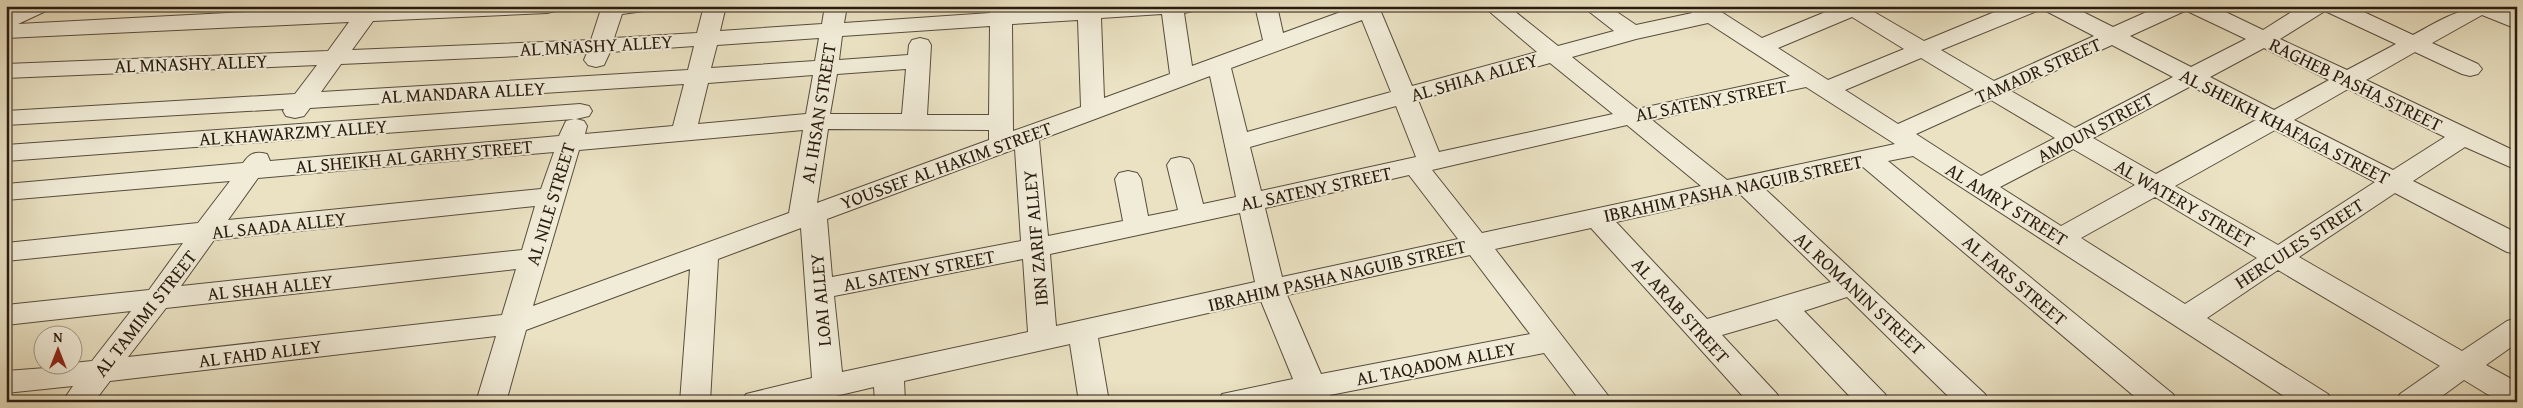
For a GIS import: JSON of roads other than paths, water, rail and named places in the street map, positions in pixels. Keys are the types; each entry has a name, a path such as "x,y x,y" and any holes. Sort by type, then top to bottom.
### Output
{"street":[{"path":"6,21 38,6"},
{"path":"6,31 369,10 547,6"},
{"path":"684,132 715,6"},
{"name":"AL IHSAN STREET","path":"807,217 817,121 836,6"},
{"path":"1266,6 1275,45"},
{"name":"AL ROMANIN STREET","path":"1494,6 1631,116 1734,188 1852,286 1974,402"},
{"path":"1593,6 1632,33"},
{"path":"1819,84 1922,50 2029,6"},
{"name":"AL SHEIKH KHAFAGA STREET","path":"2054,6 2517,246"},
{"name":"TAMADR STREET","path":"1907,140 1992,91 2179,6"},
{"name":"RAGHEB PASHA STREET","path":"2196,6 2517,162"},
{"name":"AMOUN STREET","path":"1980,187 2264,39 2317,6"},
{"path":"2332,6 2470,69"},
{"path":"2060,238 2480,6 2517,22"},
{"name":"AL NILE STREET","path":"486,401 513,324 551,196 600,46 620,7"},
{"path":"1176,7 1182,78"},
{"name":"AL MNASHY ALLEY","path":"6,71 600,46 922,24 946,14 1176,7"},
{"path":"1761,47 1846,9"},
{"name":"AL WATERY STREET","path":"1846,9 1922,50 2517,397"},
{"name":"AL TAMIMI STREET","path":"77,402 157,299 369,10"},
{"path":"1089,10 1093,111"},
{"path":"1362,10 1404,96 1423,164 1476,244 1598,402"},
{"name":"YOUSSEF AL HAKIM STREET","path":"513,324 807,217 1001,134 1026,136 1275,45 1362,10"},
{"name":"AL SHIAA ALLEY","path":"1238,142 1554,55 1704,11"},
{"name":"AL AMRY STREET","path":"1704,11 2318,402"},
{"path":"1001,12 1001,134"},
{"path":"914,122 922,24"},
{"name":"AL MANDARA ALLEY","path":"11,123 919,61"},
{"path":"1219,65 1271,291 1315,394"},
{"name":"AL SATENY STREET","path":"820,289 1137,227 1631,116 1819,84"},
{"name":"AL KHAWARZMY ALLEY","path":"6,153 580,111"},
{"name":"AL SHEIKH AL GARHY STREET","path":"6,192 817,121 914,122 1001,134"},
{"name":"IBN ZARIF ALLEY","path":"1026,136 1043,340"},
{"name":"HERCULES STREET","path":"2186,318 2464,136"},
{"name":"IBRAHIM PASHA NAGUIB STREET","path":"757,402 828,386 889,387 1043,340 1868,158 1907,140"},
{"name":"AL FARS STREET","path":"1868,158 2146,398"},
{"path":"1180,165 1193,215"},
{"path":"1128,179 1137,227"},
{"name":"AL SAADA ALLEY","path":"6,252 206,233 551,196"},
{"name":"LOAI ALLEY","path":"807,217 820,289 828,386"},
{"name":"AL ARAB STREET","path":"1597,218 1766,402"},
{"path":"695,402 705,254"},
{"name":"AL SHAH ALLEY","path":"6,315 533,258"},
{"path":"1702,332 1852,286"},
{"path":"1783,307 1874,402"},
{"name":"AL FAHD ALLEY","path":"6,382 513,324"},
{"path":"2411,402 2517,328"},
{"path":"1082,331 1094,402"},
{"name":"AL TAQADOM ALLEY","path":"1233,402 1315,394 1551,341"}]}
